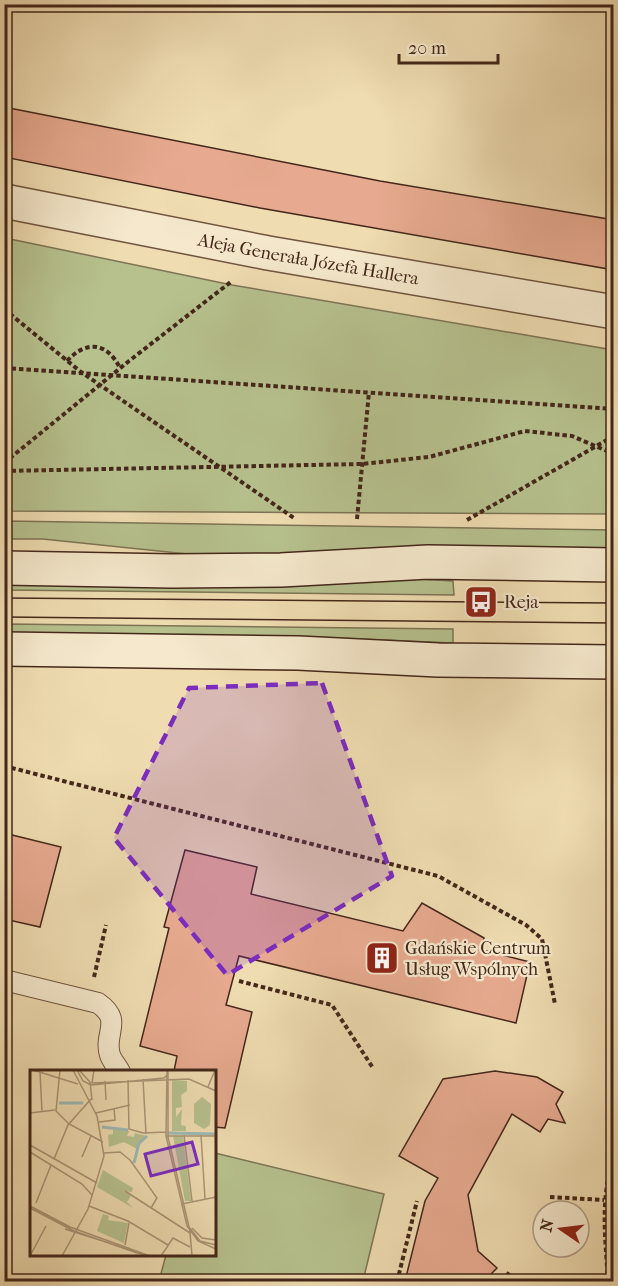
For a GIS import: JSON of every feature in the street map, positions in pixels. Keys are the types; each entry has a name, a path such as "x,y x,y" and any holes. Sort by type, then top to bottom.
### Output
{"main road":[{"name":"Aleja Generała Józefa Hallera","path":"4,201 268,253 614,312"},
{"path":"4,568 281,570 428,562 614,565"},
{"path":"4,649 298,653 438,660 614,662"}],"lane":[{"path":"4,980 98,1003 108,1010 112,1018 109,1054 119,1070"}],"path":[{"path":"4,463 101,386 120,368 268,253"},
{"path":"4,309 81,372 294,518"},
{"path":"67,361 76,351 96,347 114,356 120,368"},
{"path":"4,368 614,409"},
{"path":"357,519 369,392"},
{"path":"4,471 361,464 429,457 525,431 572,436 614,454"},
{"path":"467,520 614,436"},
{"path":"4,766 438,876 526,925 542,939 555,1004"},
{"path":"614,908 614,1098"},
{"path":"92,983 106,925"},
{"path":"239,981 332,1005 373,1068"},
{"path":"608,1281 604,1187 614,1153"},
{"path":"550,1197 604,1200"},
{"path":"397,1281 417,1201"},
{"path":"502,1281 511,1270"}],"highlighted area":[{"path":"322,683 392,876 227,975 114,838 189,688"}],"green space":[{"path":"5,238 232,285 613,350 613,514 5,511"},
{"path":"5,521 613,530 614,550 197,555 43,539 5,539"},
{"path":"399,578 453,581 454,595 5,590 5,585 159,586"},
{"path":"5,624 453,629 453,643 314,637 5,633"},
{"path":"216,1153 384,1194 363,1281 159,1281 166,1256 216,1256"}],"building":[{"path":"4,107 380,181 614,220 614,270 260,208 4,157"},
{"path":"4,833 61,847 40,927 4,919"},
{"path":"185,850 257,867 251,894 403,931 422,903 484,938 482,950 530,962 516,1023 239,956 226,1005 252,1012 225,1128 216,1127 216,1070 174,1070 177,1056 140,1046 169,928 164,927"},
{"path":"495,1071 537,1077 563,1092 556,1104 565,1123 548,1119 540,1132 512,1114 468,1195 478,1251 497,1268 484,1281 405,1281 425,1201 438,1178 399,1156 443,1079"}],"tram line":[{"path":"4,598 614,603"},
{"path":"4,617 614,623"}],"place":[{"name":"Reja","path":"481,602"},
{"name":"Gdańskie Centrum Usług Wspólnych","path":"382,958"}]}
